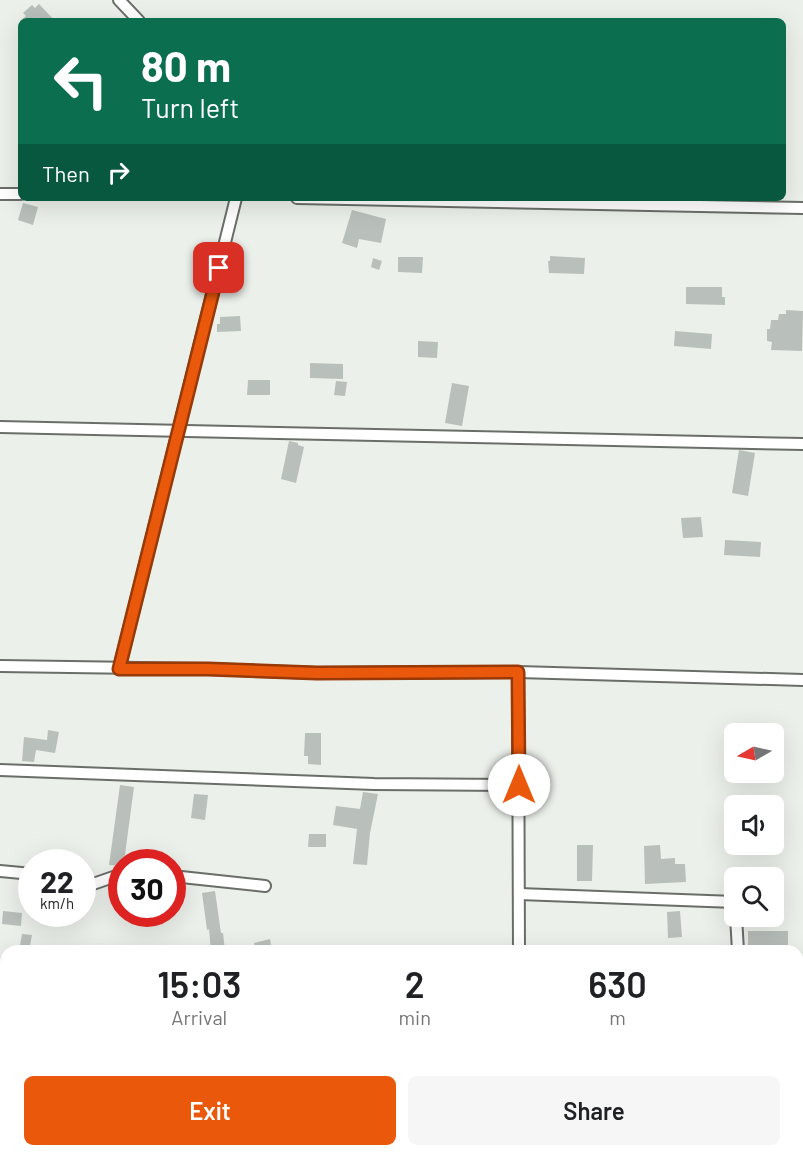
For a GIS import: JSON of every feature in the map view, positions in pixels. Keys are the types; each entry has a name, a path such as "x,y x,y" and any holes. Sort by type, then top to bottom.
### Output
{"street":[{"path":"119,0 136,18"},
{"path":"0,194 18,194"},
{"path":"119,669 235,201"},
{"path":"449,201 803,208"},
{"path":"0,427 803,444"},
{"path":"0,666 317,673 518,672 803,680"},
{"path":"518,672 519,945"},
{"path":"0,770 374,784 519,785"},
{"path":"0,871 18,873"},
{"path":"186,878 265,886"},
{"path":"519,894 724,902"},
{"path":"737,927 738,945"}],"building":[{"path":"39,4 52,18 24,18 26,16 23,13 32,5 35,8"},
{"path":"23,203 38,207 33,225 18,220"},
{"path":"352,210 386,219 381,243 359,239 357,248 342,243"},
{"path":"550,256 585,258 584,274 549,273"},
{"path":"398,257 423,257 422,273 398,272"},
{"path":"373,258 382,261 379,270 371,267"},
{"path":"686,287 722,287 725,305 686,304"},
{"path":"786,310 803,311 802,351 771,350 772,342 767,341 767,329 770,329 771,320 778,320 779,314 786,314"},
{"path":"240,316 241,331 217,332 220,317"},
{"path":"675,331 712,334 711,349 674,346"},
{"path":"418,341 438,342 437,358 418,357"},
{"path":"310,363 343,364 343,379 310,378"},
{"path":"248,380 270,380 270,395 247,395"},
{"path":"336,381 347,382 345,396 334,395"},
{"path":"452,383 469,386 462,426 445,423"},
{"path":"289,441 304,447 296,483 281,479"},
{"path":"739,450 755,453 748,496 732,493"},
{"path":"701,517 703,537 683,538 681,518"},
{"path":"725,540 761,542 760,557 724,555"},
{"path":"48,730 59,732 55,753 36,750 34,762 22,761 24,737 47,740"},
{"path":"305,733 321,733 321,765 308,764 308,756 304,756"},
{"path":"120,785 134,787 126,849 111,849"},
{"path":"363,792 378,794 370,833 367,865 353,864 357,829 333,825 336,806 360,809"},
{"path":"194,794 208,795 205,820 191,818"},
{"path":"309,834 326,834 326,847 308,847"},
{"path":"577,845 593,845 592,881 577,881"},
{"path":"660,845 661,859 675,858 675,864 685,864 686,882 645,884 644,846"},
{"path":"215,891 224,945 210,945 202,893"},
{"path":"3,911 18,913 18,926 2,924"},
{"path":"680,911 682,937 668,938 667,912"},
{"path":"748,931 788,931 788,945 748,945"},
{"path":"22,934 32,935 30,945 20,945"},
{"path":"270,939 271,945 254,945 254,943"}],"route":[{"path":"219,268 119,669 317,673 518,672 519,785"}]}
